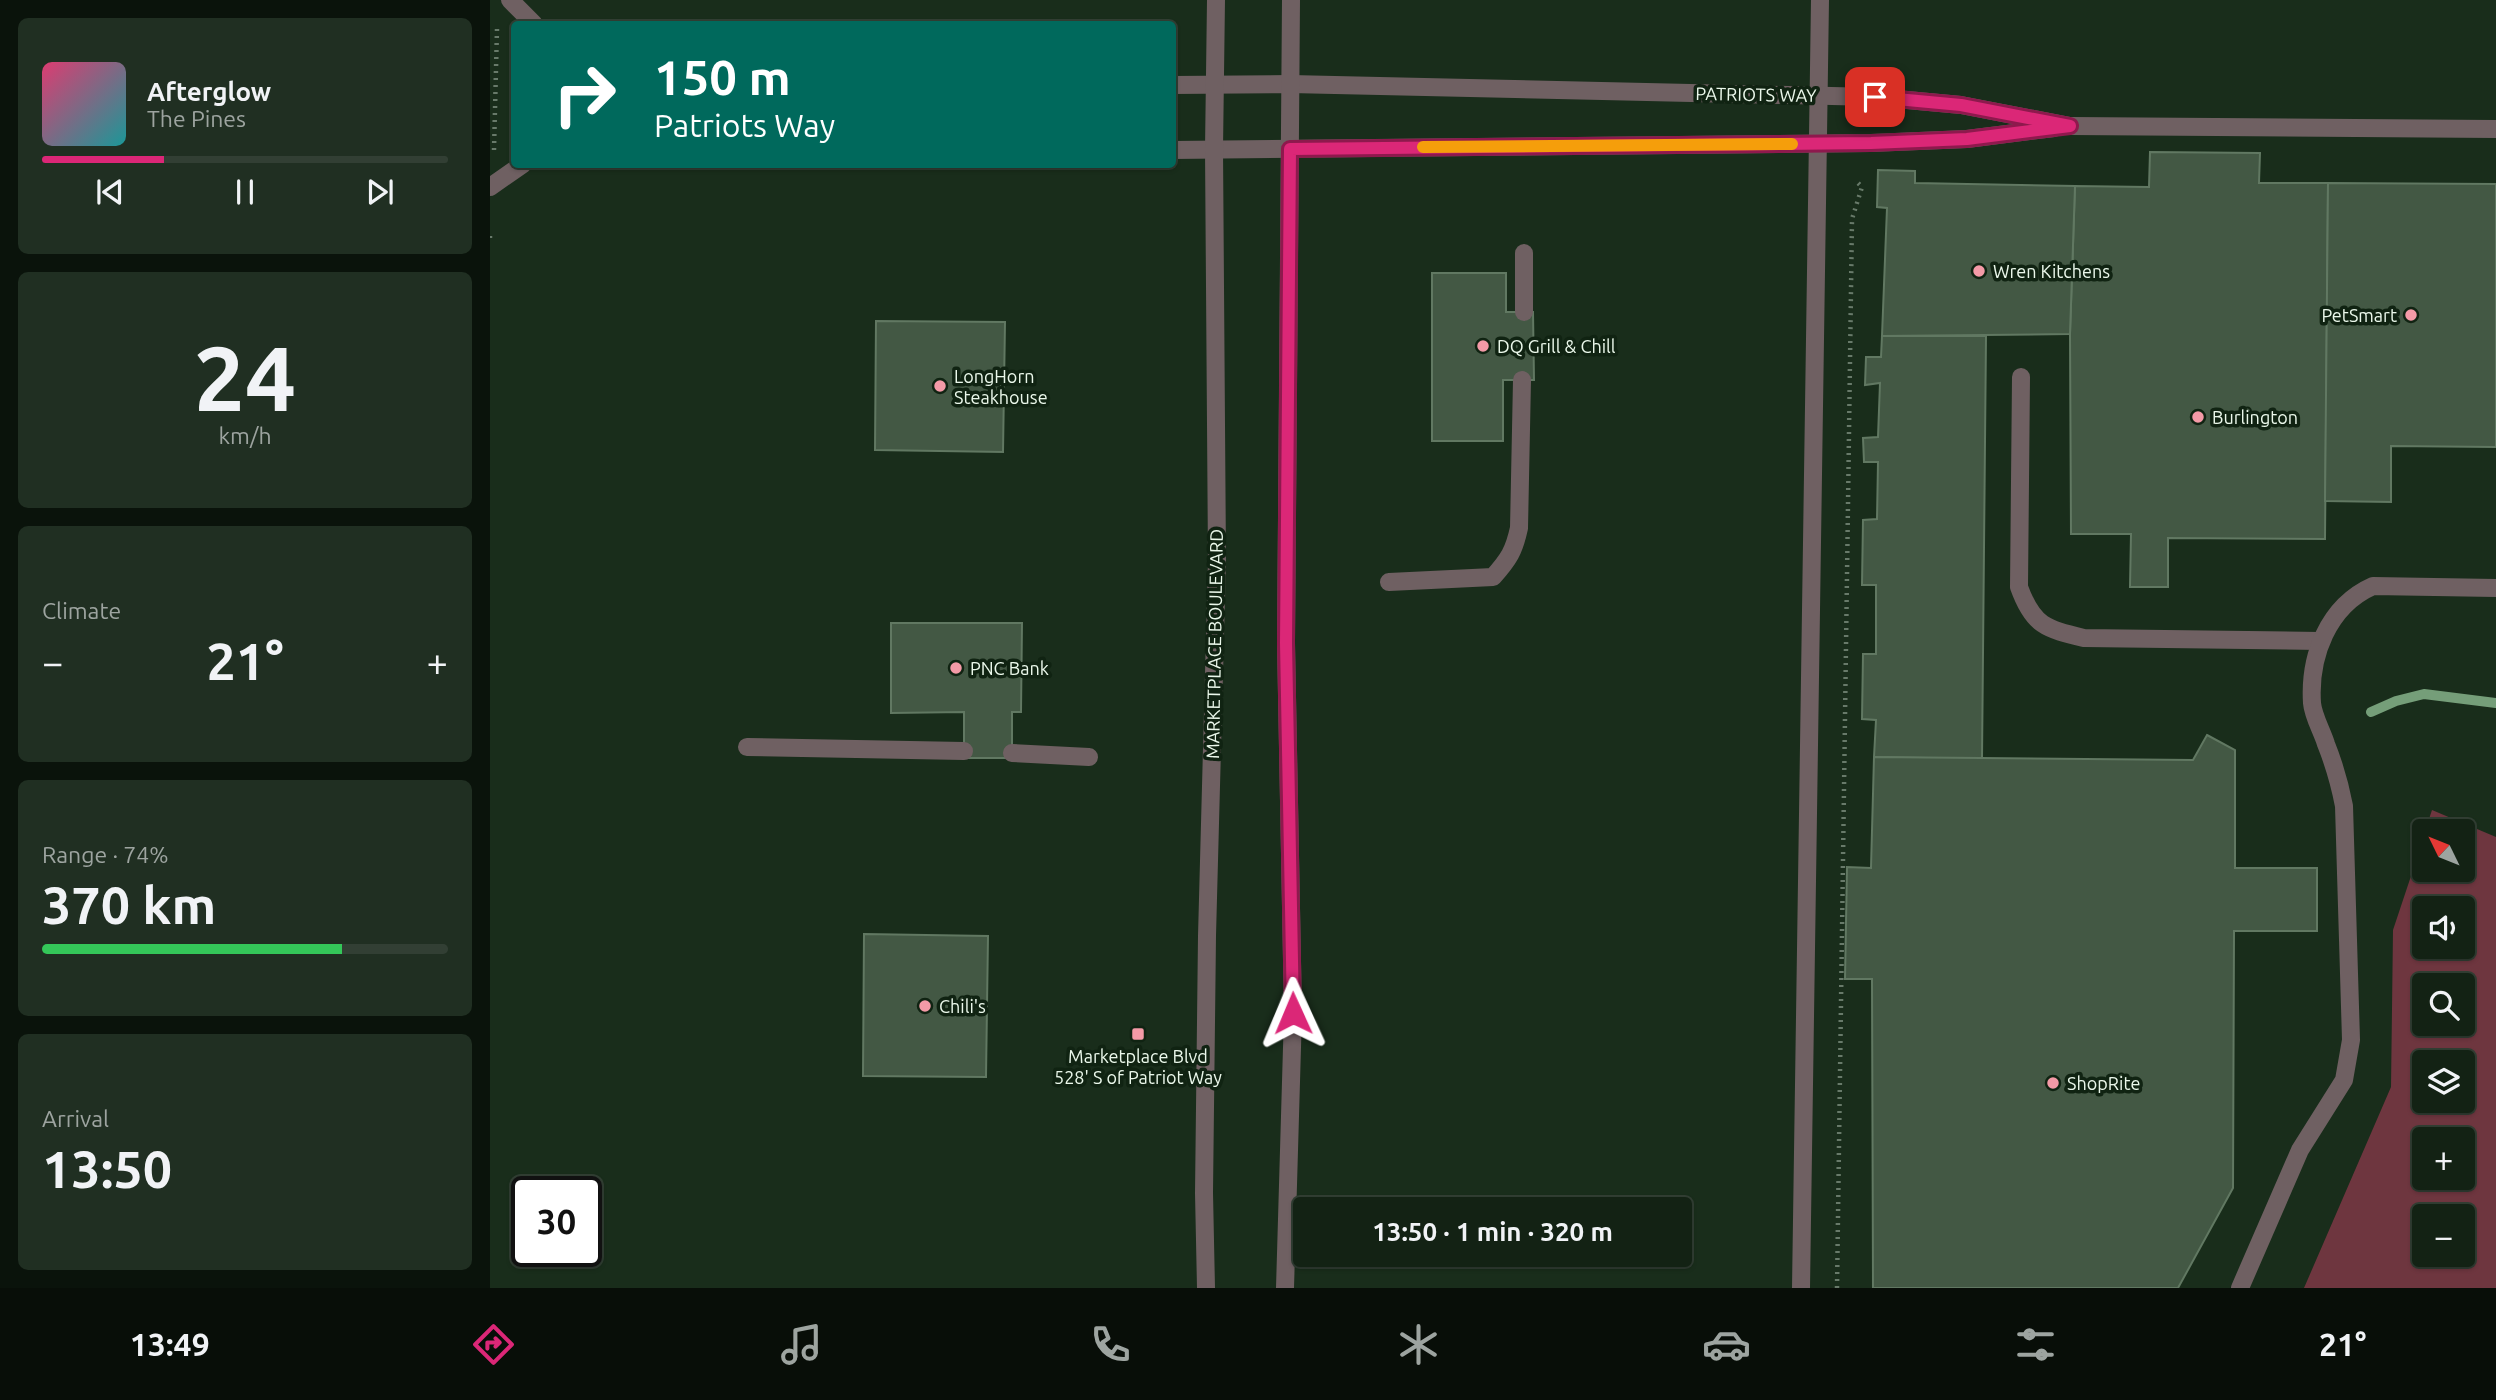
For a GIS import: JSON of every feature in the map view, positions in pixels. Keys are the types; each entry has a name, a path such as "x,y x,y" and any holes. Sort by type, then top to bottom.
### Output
{"street":[{"path":"510,0 531,21"},
{"name":"MARKETPLACE BOULEVARD","path":"1206,1288 1208,936 1217,561 1214,149 1216,0"},
{"path":"1285,1288 1293,1013 1286,643 1292,0"},
{"path":"1801,1288 1821,0"},
{"name":"PATRIOTS WAY","path":"1176,85 1290,84 1875,97 1961,105 2070,126"},
{"path":"1176,150 1818,143 1967,139 2070,126 2496,129"},
{"path":"490,187 517,168"},
{"path":"1524,253 1524,312"},
{"path":"2021,377 2019,587 2027,609 2049,630 2084,638 2320,641"},
{"path":"1389,582 1493,577 1514,551 1519,528 1522,380"},
{"path":"2240,1288 2300,1150 2344,1080 2351,1040 2344,806 2338,775 2312,705 2320,641 2335,614 2356,593 2372,586 2496,588"},
{"path":"747,747 964,751"},
{"path":"1012,753 1089,757"}],"path":[{"path":"494,145 498,23"},
{"path":"1837,1288 1852,219 1862,187 1857,182"}],"shaded area":[{"path":"2432,810 2453,819 2429,819"},
{"path":"2475,828 2496,837 2496,1288 2304,1288 2391,1087 2393,930 2412,873 2412,882 2475,882"}],"building":[{"name":"Burlington","path":"2150,152 2260,153 2259,183 2328,183 2325,539 2168,538 2168,587 2130,587 2131,534 2071,534 2070,334 2075,186 2149,187"},
{"name":"Wren Kitchens","path":"1878,170 1915,171 1915,183 2075,186 2070,334 1882,336 1887,208 1877,207"},
{"name":"PetSmart","path":"2328,183 2496,184 2496,447 2391,446 2391,502 2325,501"},
{"name":"DQ Grill & Chill","path":"1432,273 1506,273 1506,312 1533,312 1534,380 1503,380 1503,441 1432,441"},
{"name":"LongHorn Steakhouse","path":"876,321 1005,322 1003,452 875,450"},
{"path":"1882,336 1986,336 1982,759 1874,757 1876,720 1862,719 1863,654 1876,654 1876,585 1862,585 1863,520 1877,519 1878,462 1864,462 1863,438 1878,437 1880,383 1865,385 1866,357 1881,357"},
{"name":"PNC Bank","path":"891,623 1022,623 1021,712 1012,712 1012,758 964,758 964,712 891,713"},
{"name":"ShopRite","path":"2207,735 2235,750 2235,868 2317,868 2317,931 2234,931 2233,1188 2178,1288 1873,1288 1872,979 1845,979 1847,867 1871,868 1874,757 2193,760"},
{"name":"Chili's","path":"864,934 988,936 986,1077 863,1076"}],"waterway":[{"path":"2371,712 2396,701 2424,694 2496,703"}],"slow traffic":[{"path":"1423,147 1792,144"}],"place":[{"name":"Wren Kitchens","path":"1979,271"},
{"name":"PetSmart","path":"2411,315"},
{"name":"DQ Grill & Chill","path":"1483,346"},
{"name":"LongHorn Steakhouse","path":"940,386"},
{"name":"Burlington","path":"2198,417"},
{"name":"PNC Bank","path":"956,668"},
{"name":"Chili's","path":"925,1006"},
{"name":"Marketplace Blvd 528' S of Patriot Way","path":"1138,1034"},
{"name":"ShopRite","path":"2053,1083"}],"route":[{"path":"1293,1013 1286,643 1290,149 1871,143 1967,139 2070,126 1961,105 1875,97"}]}
